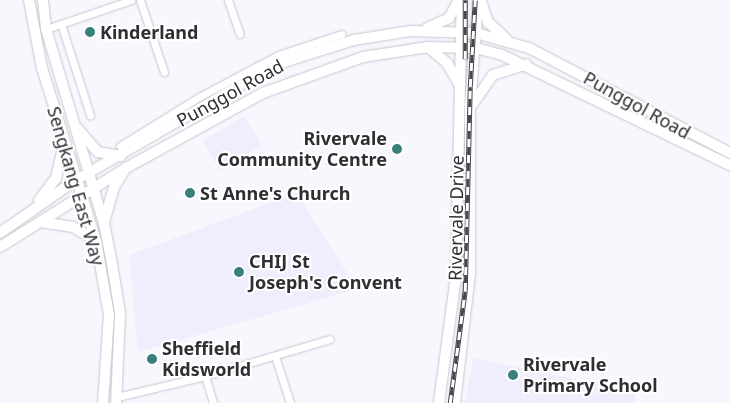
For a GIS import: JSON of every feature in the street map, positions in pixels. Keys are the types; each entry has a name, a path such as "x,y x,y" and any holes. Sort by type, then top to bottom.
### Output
{"main road":[{"name":"Sengkang East Way","path":"29,0 42,68 96,241 109,315 103,403"},
{"name":"Sengkang East Way","path":"43,0 46,29 104,223 120,314 117,400"},
{"path":"411,30 440,23 449,18 461,0"},
{"name":"Rivervale Drive","path":"439,403 456,275 462,48 461,0"},
{"path":"480,0 488,22 509,41"},
{"name":"Rivervale Drive","path":"455,403 470,274 470,107 480,0"},
{"name":"Punggol Road","path":"0,233 32,209 143,137 202,101 280,59 334,42 411,30 476,33 509,41 635,102 710,146 730,153"},
{"path":"428,47 446,63 461,88"},
{"name":"Punggol Road","path":"0,247 126,168 288,82 363,57 428,47 476,48 526,64 730,165"},
{"path":"470,107 487,80 526,64"},
{"path":"74,123 98,152 121,151"},
{"path":"32,209 56,178 64,140"},
{"path":"104,223 114,187 126,168"},
{"path":"41,222 73,227 96,241"}],"street":[{"path":"46,29 131,0"},
{"path":"140,0 164,72"},
{"path":"228,0 240,34"},
{"path":"60,24 90,115"},
{"path":"334,42 342,34"},
{"path":"117,400 330,339"},
{"path":"275,356 290,403"},
{"path":"205,376 213,403"}],"shaded area":[{"path":"245,116 262,145 220,170 203,140"},
{"name":"CHIJ St Joseph's Convent","path":"297,193 357,289 138,352 129,255"},
{"name":"Rivervale Primary School","path":"473,358 636,392 634,403 465,403"}],"railway":[{"path":"465,0 465,59"},
{"path":"450,403 465,291 470,87 475,0"}],"place":[{"name":"Kinderland","path":"90,32"},
{"name":"Rivervale Community Centre","path":"397,149"},
{"name":"St Anne's Church","path":"190,193"},
{"name":"CHIJ St Joseph's Convent","path":"239,272"},
{"name":"Sheffield Kidsworld","path":"152,359"},
{"name":"Rivervale Primary School","path":"513,375"}]}
